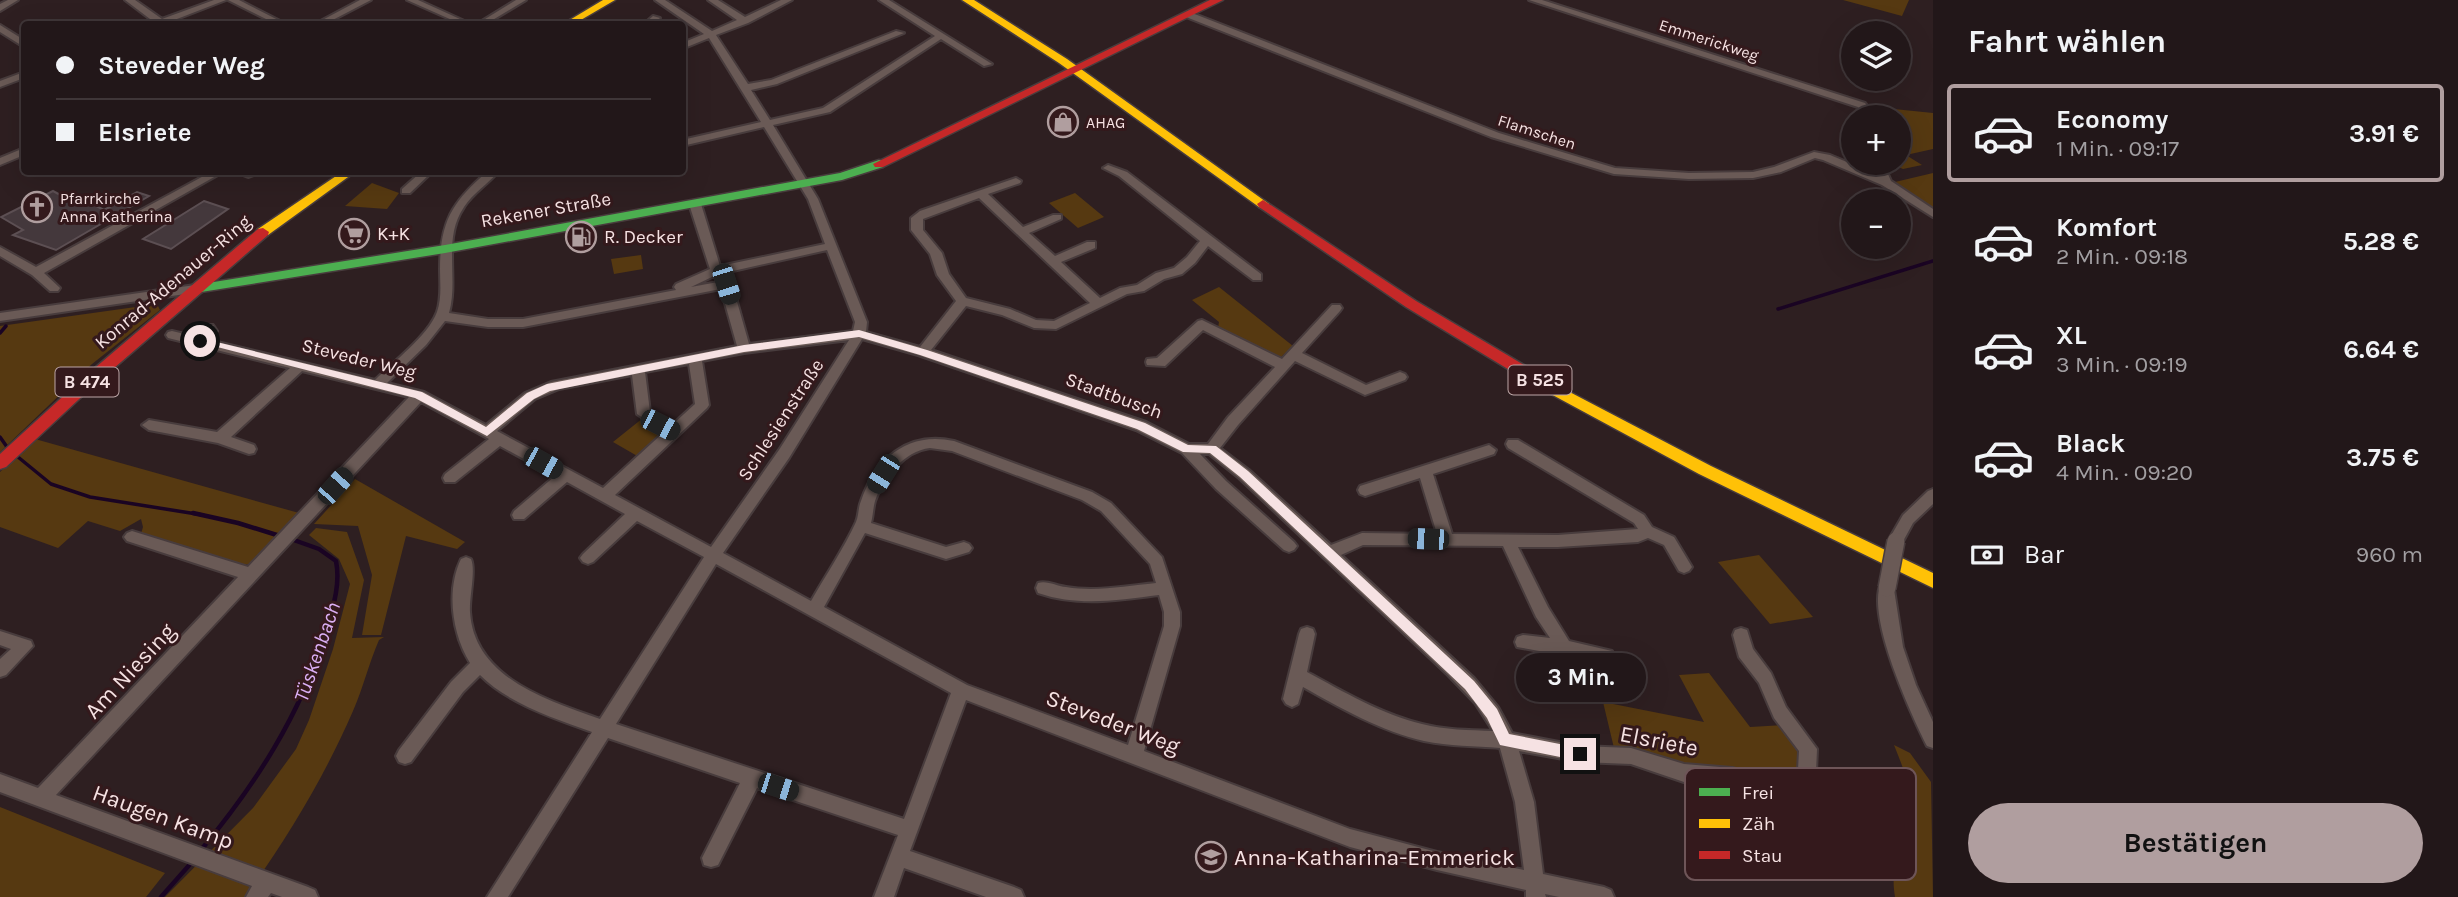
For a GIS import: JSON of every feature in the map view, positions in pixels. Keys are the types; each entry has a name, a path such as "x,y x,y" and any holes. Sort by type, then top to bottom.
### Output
{"main road":[{"path":"573,21 610,0"},
{"name":"B 525","path":"967,0 1078,69 1277,214 1441,322 1651,441 1933,581"},
{"name":"Rekener Straße","path":"195,289 445,249 805,184 879,164 1218,0"},
{"name":"Konrad-Adenauer-Ring","path":"0,463 254,239 345,175"}],"street":[{"path":"0,8 14,0"},
{"path":"129,0 155,21"},
{"path":"167,21 222,0"},
{"path":"232,0 276,21"},
{"path":"325,21 367,0"},
{"path":"411,0 460,21"},
{"path":"486,21 522,0"},
{"path":"659,0 710,34 805,184 862,322 859,334"},
{"path":"712,0 745,20"},
{"path":"686,44 788,0"},
{"path":"883,0 987,64"},
{"name":"Emmerickweg","path":"1533,0 1862,105"},
{"name":"Flamschen","path":"1189,15 1494,135 1614,172 1689,176 1753,175 1777,170 1814,155 1826,157 1886,183"},
{"path":"0,28 21,42"},
{"path":"745,88 774,82 899,33"},
{"path":"686,141 826,110 940,36"},
{"path":"0,84 21,76"},
{"path":"0,162 21,152"},
{"path":"1108,168 1123,174 1257,277"},
{"path":"36,272 213,175"},
{"path":"406,191 424,175"},
{"path":"378,384 442,316 447,284 445,249 452,213 466,194 489,175"},
{"path":"1883,175 1886,183 1933,214"},
{"path":"1016,181 924,213 916,223 917,230 936,253 943,275 962,301 1006,312 1034,324 1056,325 1124,291 1140,288 1160,276 1178,271 1192,260 1207,240"},
{"path":"981,194 1098,303"},
{"path":"695,204 716,271 726,284 744,349"},
{"path":"1020,232 1057,217"},
{"path":"659,296 716,271 831,246"},
{"path":"1053,261 1091,246"},
{"path":"0,251 36,272 54,288"},
{"path":"442,316 488,323 523,323 726,284"},
{"name":"Rekener Straße","path":"0,317 195,289"},
{"path":"923,352 962,301"},
{"path":"1336,308 1282,365 1212,449 1244,474 1469,685 1492,714 1505,740 1521,786 1536,890"},
{"path":"1152,362 1160,363 1202,324 1282,365"},
{"path":"200,341 211,331 209,328"},
{"name":"Stadtbusch","path":"493,435 539,391 744,349 859,334 923,352 1141,426 1187,449 1212,449"},
{"name":"Schlesienstraße","path":"497,897 713,556 784,454 859,334"},
{"name":"Steveder Weg","path":"172,335 418,395 961,691 1350,838 1536,890 1604,897"},
{"path":"1293,354 1365,390 1400,377"},
{"path":"604,496 702,405 695,358"},
{"path":"220,438 300,366"},
{"path":"638,369 644,414 674,432"},
{"name":"Am Niesing","path":"41,798 275,551 418,395"},
{"path":"149,425 220,438 249,449"},
{"path":"450,478 493,435"},
{"path":"814,610 865,520 865,503 894,456 907,448 939,442 1097,501 1157,561 1172,612 1171,626 1134,755"},
{"path":"1513,444 1639,520 1647,531 1669,541 1684,567"},
{"path":"1187,449 1221,485 1289,546"},
{"path":"1365,490 1489,450"},
{"path":"1425,471 1446,540"},
{"path":"519,515 565,475"},
{"path":"1933,495 1908,519 1896,541 1887,588 1889,618 1902,671 1933,740"},
{"path":"588,558 635,513"},
{"path":"861,526 946,553 964,548"},
{"path":"1329,553 1362,539 1558,541 1638,536 1647,531"},
{"path":"132,537 252,575"},
{"path":"1507,540 1542,612 1564,647"},
{"path":"466,563 461,618 470,648 480,664 497,681 518,694 605,728 752,779 908,829"},
{"path":"1044,588 1063,595 1081,597 1166,588"},
{"path":"1292,699 1307,634"},
{"name":"Elsriete","path":"1741,635 1745,652 1765,678 1780,712 1808,749 1807,768"},
{"path":"0,638 26,646 0,670"},
{"path":"1523,642 1606,656"},
{"path":"405,756 457,687 480,664"},
{"path":"1298,676 1368,714 1420,732 1449,737 1505,740"},
{"path":"884,897 961,691"},
{"name":"Elsriete","path":"1505,740 1580,754 1631,756 1685,773"},
{"path":"711,858 752,779"},
{"name":"Haugen Kamp","path":"0,783 212,861 262,889 308,897"},
{"path":"899,857 1014,897"}],"shaded area":[{"path":"1843,0 1909,0 1902,16"},
{"path":"1911,111 1933,113 1933,149 1911,154"},
{"path":"1911,158 1922,165 1911,167"},
{"path":"1933,173 1933,209 1911,195 1911,189 1901,189 1895,182"},
{"path":"372,183 399,193 387,209 345,206"},
{"path":"1075,193 1104,217 1078,228 1049,203"},
{"path":"641,255 643,269 614,274 611,259"},
{"path":"1219,287 1293,346 1279,359 1218,328 1219,322 1192,300"},
{"path":"157,304 160,310 92,364 0,452 0,326"},
{"path":"643,418 668,431 639,457 613,442"},
{"path":"35,439 299,513 253,563 239,566 140,537 143,527 141,519 120,531 88,521 58,548 0,527 0,472"},
{"path":"355,479 465,542 457,549 406,536 381,635 362,635 372,575 358,526 314,524"},
{"path":"316,528 347,532 364,580 352,638 384,637 379,640 353,711 317,783 290,830 245,897 165,897 253,808 296,749 309,720 333,649 350,584 339,559 309,535"},
{"path":"1759,555 1813,617 1770,624 1718,562"},
{"path":"1709,673 1750,727 1785,725 1799,747 1802,764 1799,768 1688,768 1614,748 1603,702 1704,722 1679,675"},
{"path":"1894,745 1910,753 1931,782 1933,897 1895,897 1894,880 1916,880 1916,768 1902,768"},
{"path":"0,807 165,873 146,897 0,897"}],"building":[{"path":"53,191 64,197 72,193 104,210 137,192 149,196 56,250 13,235 23,230 1,217"},
{"path":"204,201 228,209 171,249 143,239"}],"waterway":[{"path":"1778,309 1933,261"},
{"name":"Tüskenbach","path":"0,333 6,326"},
{"name":"Tüskenbach","path":"0,437 7,447"},
{"name":"Tüskenbach","path":"18,457 51,484 90,497 199,514"},
{"name":"Tüskenbach","path":"193,513 199,514"},
{"name":"Tüskenbach","path":"199,514 280,536"},
{"name":"Tüskenbach","path":"201,850 240,800 289,721 315,664 330,616 337,589 336,561 319,549 291,539"},
{"name":"Tüskenbach","path":"161,897 192,862"}],"traffic: fast":[{"path":"195,289 445,249 842,176 879,164"}],"traffic: slow":[{"path":"573,21 610,0"},
{"path":"967,0 1063,61 1263,204"},
{"path":"263,232 345,175"},
{"path":"1541,382 1705,470 1933,581"}],"traffic: jam":[{"path":"879,164 1218,0"},
{"path":"1263,204 1411,304 1541,382"},
{"path":"0,463 87,383 263,232"}],"place":[{"name":"AHAG","path":"1063,122"},
{"name":"Pfarrkirche Anna Katherina","path":"37,207"},
{"name":"K+K","path":"354,234"},
{"name":"R. Decker","path":"581,237"},
{"name":"Anna-Katharina-Emmerick","path":"1211,857"}],"route":[{"path":"200,341 418,395 487,432 530,396 547,388 744,349 859,334 923,352 1141,426 1187,449 1212,449 1244,474 1441,657 1469,685 1492,714 1505,740 1580,754"}]}
